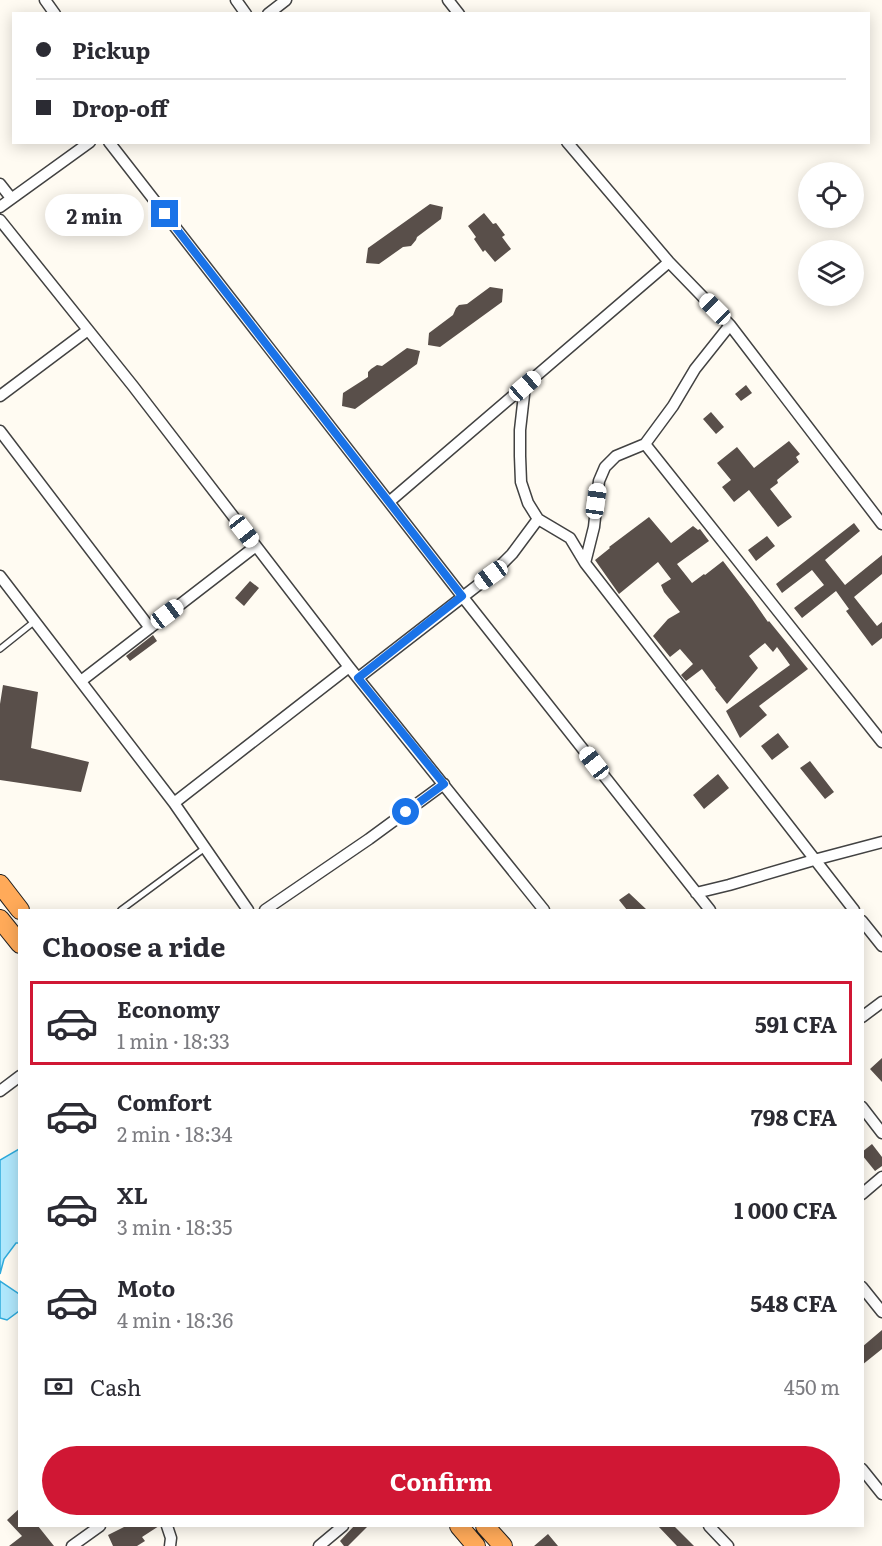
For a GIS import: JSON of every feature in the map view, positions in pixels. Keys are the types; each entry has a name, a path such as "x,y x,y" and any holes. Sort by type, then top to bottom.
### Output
{"highway":[{"path":"0,884 19,909"},
{"path":"0,919 18,942"},
{"path":"460,1527 476,1546"},
{"path":"486,1527 504,1546"}],"street":[{"path":"271,12 286,0"},
{"path":"448,0 457,12"},
{"path":"0,207 87,144"},
{"path":"111,144 709,909"},
{"path":"569,144 669,262 730,325 882,524"},
{"path":"0,184 11,198"},
{"path":"0,220 349,667 543,909"},
{"path":"389,502 669,262"},
{"path":"585,563 594,527 599,481 605,467 616,456 645,444 673,406 694,369 730,325"},
{"path":"0,396 88,330"},
{"path":"525,386 520,430 521,482 528,503 538,519 570,538 585,563 853,909"},
{"path":"0,431 150,628"},
{"path":"645,444 882,742"},
{"path":"358,678 491,575 512,554 538,519"},
{"path":"81,681 256,546"},
{"path":"0,576 174,803 247,909"},
{"path":"174,803 349,667"},
{"path":"266,909 444,784"},
{"path":"696,892 729,885 882,842"},
{"path":"864,924 882,946"},
{"path":"864,1016 882,1002"},
{"path":"0,1091 18,1078"},
{"path":"864,1110 882,1132"},
{"path":"864,1192 882,1177"},
{"path":"864,1290 882,1312"},
{"path":"864,1472 882,1494"},
{"path":"72,1546 98,1527"},
{"path":"167,1527 171,1538 170,1546"},
{"path":"320,1546 342,1527"},
{"path":"713,1527 728,1546"}],"lane":[{"path":"0,648 35,621"},
{"path":"122,909 204,848"}],"water":[{"path":"18,1150 18,1243 4,1259 0,1274 0,1160"},
{"path":"0,1281 18,1293 18,1312 7,1320 0,1318"}],"building":[{"path":"430,204 443,207 441,219 417,237 411,246 403,247 379,264 366,263 368,248"},
{"path":"484,213 505,235 502,237 511,249 495,262 485,250 483,252 468,226"},
{"path":"490,287 503,289 502,302 440,347 428,345 429,333 453,315 459,305 467,304"},
{"path":"407,348 420,351 417,364 355,409 342,406 343,393 368,377 371,369 377,365 382,366"},
{"path":"746,385 752,393 741,401 735,394"},
{"path":"711,412 724,427 716,434 703,419"},
{"path":"789,441 800,454 796,457 799,462 777,480 778,483 770,489 792,517 778,527 749,490 734,502 722,487 731,480 717,463 737,447 754,468"},
{"path":"649,517 671,543 693,526 700,529 709,541 677,564 692,583 723,561 768,622 808,669 759,706 767,715 740,738 726,711 790,665 777,647 773,652 765,643 749,656 758,668 727,704 702,669 686,681 681,675 693,664 680,649 670,657 653,636 668,619 680,612 661,585 671,579 658,562 619,594 595,560"},
{"path":"854,523 860,531 825,560 845,585 882,555 882,574 854,597 877,626 882,622 882,638 872,646 846,611 849,609 836,591 802,618 794,608 824,585 812,570 782,593 776,584"},
{"path":"767,536 775,546 756,561 748,550"},
{"path":"250,581 259,588 244,606 235,598"},
{"path":"153,635 157,641 130,661 126,656"},
{"path":"3,685 38,692 31,748 89,762 81,792 0,780 0,704"},
{"path":"778,733 789,747 772,760 761,746"},
{"path":"810,761 834,792 825,799 800,768"},
{"path":"718,774 729,788 704,809 693,795"},
{"path":"629,893 646,909 626,909 619,900"},
{"path":"882,1058 882,1082 870,1069"},
{"path":"872,1144 882,1157 882,1166 875,1171 864,1157 864,1150"},
{"path":"882,1330 882,1349 864,1363 864,1345"},
{"path":"18,1510 18,1527 39,1527 54,1546 9,1546 22,1536 7,1520"},
{"path":"124,1527 157,1527 142,1537 145,1541 137,1546 113,1546 108,1535"},
{"path":"353,1527 367,1527 348,1546 344,1546 340,1541"},
{"path":"659,1527 675,1527 694,1546 677,1546"},
{"path":"548,1534 558,1546 534,1546"}],"route":[{"path":"165,214 462,596 358,678 444,784 406,812"}]}
